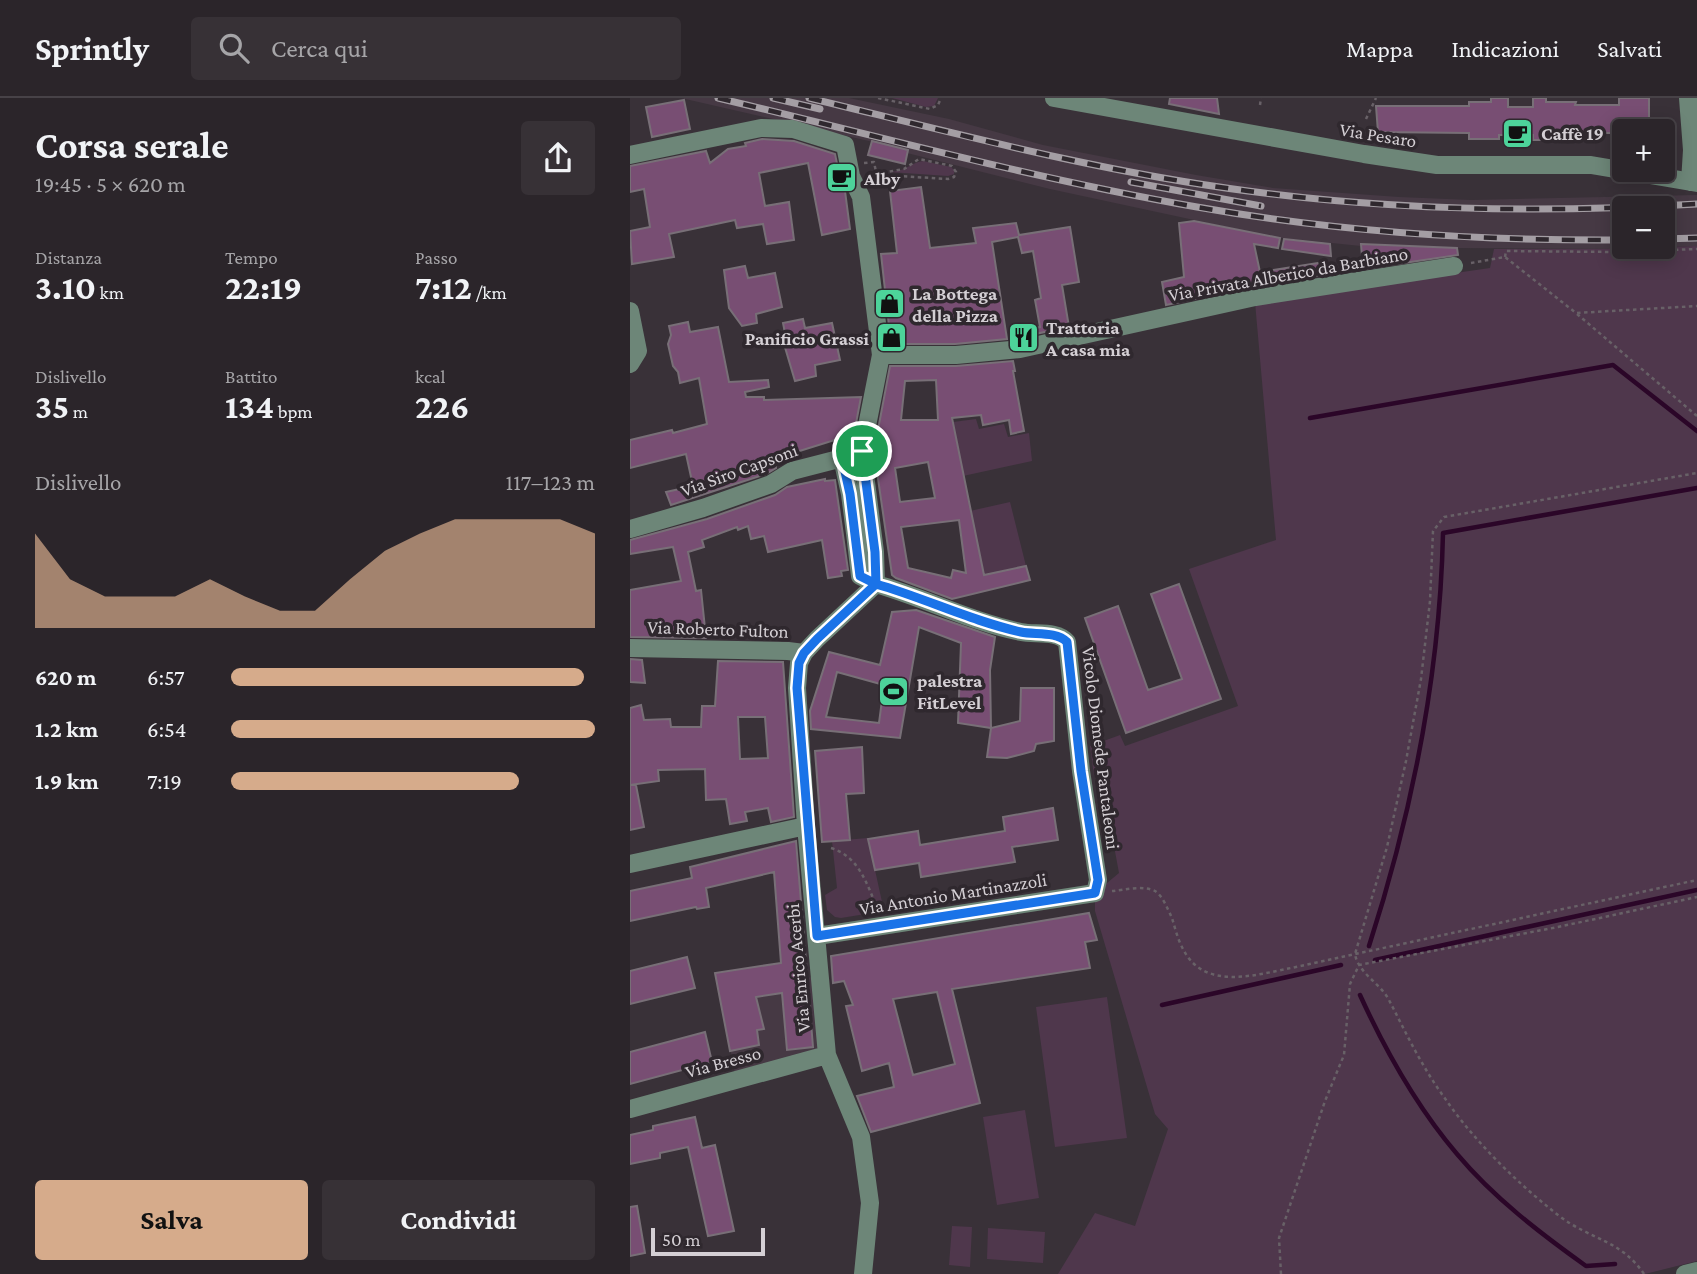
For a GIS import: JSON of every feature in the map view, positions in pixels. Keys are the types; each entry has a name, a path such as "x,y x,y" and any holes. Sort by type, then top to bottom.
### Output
{"street":[{"name":"Via Pesaro","path":"1054,98 1112,104 1437,165 1591,165 1694,183"},
{"path":"1688,98 1694,183"},
{"path":"630,155 761,128 793,129 845,145 851,176 861,197 881,355 862,451 864,531"},
{"name":"Via Privata Alberico da Barbiano","path":"881,355 956,355 1020,349 1255,297 1454,266"},
{"path":"630,311 638,351 633,361"},
{"name":"Via Siro Capsoni","path":"630,529 703,508 771,484 792,471 862,451"},
{"path":"804,653 876,584 877,569 850,494 842,458"},
{"name":"Vicolo Diomede Pantaleoni","path":"876,584 1009,629 1060,636 1067,642 1079,759 1098,880 1095,893"},
{"name":"Via Roberto Fulton","path":"630,648 804,653"},
{"name":"Via Enrico Acerbi","path":"804,653 799,663 797,688 806,826 827,1055 861,1137 870,1203 863,1274"},
{"path":"630,864 806,826"},
{"name":"Via Antonio Martinazzoli","path":"817,936 1095,893"},
{"name":"Via Bresso","path":"630,1109 827,1055"},
{"path":"1685,1274 1697,1271"}],"path":[{"path":"878,98 930,109 938,105 941,98"},
{"path":"1260,105 1261,98"},
{"path":"1366,119 1376,98"},
{"path":"851,176 900,170 916,160 923,159 952,166 956,172 954,177 948,178 881,175"},
{"path":"867,163 874,162 876,172"},
{"path":"1505,257 1506,251 1616,252 1697,249"},
{"path":"1454,266 1505,257 1576,313 1697,416"},
{"path":"1576,313 1697,306"},
{"path":"1644,1274 1634,1259 1619,1247 1560,1216 1520,1182 1466,1126 1443,1097 1385,994 1359,965 1355,954 1387,847 1406,761 1421,679 1433,531 1444,517 1697,473"},
{"path":"831,848 847,855 858,866 881,917"},
{"path":"1095,893 1139,888 1153,890 1159,894 1169,912 1183,950 1192,961 1201,969 1216,975 1246,977 1697,880"},
{"path":"1359,965 1697,897"},
{"path":"1281,1274 1279,1238 1325,1101 1344,1055 1350,984 1359,965"}],"shaded area":[{"path":"681,98 849,98 949,119 1043,145 1273,188 1471,200 1612,197 1612,249 1361,246 1273,237 1050,189 907,153 908,150"},
{"path":"892,98 938,98 934,106 926,107"},
{"path":"923,161 951,167 954,174 948,176 889,172 900,170"},
{"path":"1697,195 1697,246 1675,247 1675,196 1652,196"},
{"path":"1697,246 1697,1261 1645,1274 1058,1274 1095,1213 1135,1226 1168,1129 1155,1114 1095,911 1095,893 1119,873 1102,781 1094,776 1090,746 1120,735 1125,746 1238,706 1189,569 1276,540 1255,302 1490,268 1494,249 1612,249 1612,259 1675,259 1675,247"},
{"path":"976,419 979,429 1004,424 1008,437 1029,433 1032,461 963,476 953,422"},
{"path":"1010,502 1026,566 984,575 970,511"},
{"path":"868,838 884,911 835,917 827,910 825,895 837,888 832,841"},
{"path":"820,976 827,1055 736,1080 719,990"},
{"path":"1107,997 1127,1138 1055,1147 1036,1007"},
{"path":"1025,1110 1039,1198 997,1205 983,1117"},
{"path":"952,1226 972,1227 970,1267 949,1265"},
{"path":"988,1228 1045,1232 1043,1263 987,1259"}],"building":[{"path":"1170,98 1217,98 1219,114 1169,104"},
{"path":"1491,98 1508,98 1508,107 1533,107 1533,98 1546,98 1546,102 1576,102 1575,105 1619,105 1619,98 1649,98 1649,119 1612,119 1612,133 1564,133 1564,140 1533,140 1533,135 1499,135 1499,139 1469,139 1469,133 1378,132 1376,106 1469,106 1469,102 1491,102"},
{"path":"684,100 690,129 652,137 646,107"},
{"path":"762,139 794,141 835,154 845,191 850,229 822,235 808,163 759,173 765,206 789,202 794,240 767,244 763,224 737,228 735,220 669,234 674,257 632,264 630,231 650,227 644,189 630,192 630,166 706,151 710,163 728,149 746,146 745,143"},
{"path":"872,141 908,150 905,164 868,155"},
{"path":"921,187 930,248 976,243 973,228 1016,223 1019,235 1070,227 1079,282 1062,285 1069,327 1035,334 1033,329 1040,327 1035,300 1041,298 1033,251 1022,253 1018,237 992,242 1007,339 955,344 891,344 881,254 897,253 890,191"},
{"path":"1194,221 1280,238 1278,248 1254,244 1260,272 1325,262 1326,274 1227,292 1225,281 1202,286 1204,297 1166,305 1162,282 1184,277 1179,223"},
{"path":"1284,239 1330,244 1331,256 1282,249"},
{"path":"1361,244 1457,248 1458,255 1363,269"},
{"path":"745,266 748,278 775,273 782,307 756,314 757,323 742,326 729,308 724,270"},
{"path":"803,319 805,328 832,323 840,360 815,365 816,376 795,381 784,344 786,338 783,323"},
{"path":"688,322 690,332 718,327 729,382 768,380 769,387 745,392 746,397 764,397 764,400 861,397 854,434 774,459 776,468 766,474 671,505 666,492 693,486 686,454 630,468 630,440 707,424 699,378 680,383 668,344 671,335 669,326"},
{"path":"1013,361 1024,431 1011,434 1009,420 983,425 981,415 952,418 984,575 1026,566 1030,580 952,599 892,575 874,451 890,366 956,366","holes":["936,380 938,420 901,420 905,381","928,462 935,498 900,502 895,468","959,520 966,573 953,570 951,578 908,568 901,527"]},
{"path":"825,479 835,480 848,570 841,571 842,576 828,578 822,540 768,552 764,536 751,539 748,526 738,530 737,527 702,540 704,547 688,552 696,591 701,590 706,638 630,637 630,590 681,581 673,547 630,554 630,540 707,519 775,495 787,487"},
{"path":"1179,584 1221,699 1126,733 1085,618 1118,606 1148,690 1182,679 1151,594"},
{"path":"916,610 995,637 990,670 991,728 958,723 961,643 919,627 900,738 811,729 810,711 829,652 880,665 892,612","holes":["837,672 884,685 879,723 826,717"]},
{"path":"630,659 642,660 645,683 630,682"},
{"path":"718,661 783,662 794,817 771,822 768,808 745,812 747,821 730,824 726,799 706,800 705,769 658,770 659,781 630,785 630,708 641,705 644,720 670,719 671,727 701,727 702,706 715,706","holes":["738,717 765,717 768,758 740,759"]},
{"path":"1021,688 1054,688 1054,741 1036,744 1034,751 1007,758 987,757 991,728 1020,721"},
{"path":"862,747 864,793 846,794 850,840 822,842 815,751"},
{"path":"630,785 636,785 644,827 630,830"},
{"path":"1053,808 1058,840 1012,847 1015,862 921,877 919,863 875,870 868,839 918,831 920,845 1005,831 1003,817"},
{"path":"796,841 813,1047 787,1050 782,993 756,997 764,1029 757,1030 759,1045 730,1051 715,973 781,963 774,872 706,888 709,907 696,907 630,921 630,891 692,878 690,867"},
{"path":"1089,913 1097,940 1085,942 1090,968 952,989 980,1103 871,1132 857,1096 894,1087 889,1063 862,1071 846,1006 853,1005 844,981 833,983 831,956","holes":["937,992 955,1064 913,1075 893,999"]},
{"path":"687,957 695,988 630,1004 630,971"},
{"path":"705,1032 712,1062 630,1084 630,1052"},
{"path":"695,1117 702,1148 715,1145 734,1231 708,1236 688,1147 660,1153 660,1158 630,1164 630,1135 653,1130 653,1126"},
{"path":"637,1206 645,1253 630,1256 630,1207"}],"waterway":[{"path":"1310,418 1613,365 1697,431"},
{"path":"1369,946 1398,845 1421,742 1436,638 1443,533 1697,488"},
{"path":"1375,960 1697,890"},
{"path":"1162,1005 1341,965"},
{"path":"1360,995 1391,1058 1415,1098 1471,1170 1518,1214 1586,1266 1615,1264"}],"railway":[{"path":"718,98 1077,184 1250,216 1357,229 1463,237 1612,240"},
{"path":"773,98 820,109"},
{"path":"809,98 1082,162 1193,183 1304,198 1416,206 1528,209 1697,204"},
{"path":"1131,182 1261,206"},
{"path":"1675,239 1697,238"}],"place":[{"name":"Caffè 19","path":"1518,133"},
{"name":"Alby","path":"841,178"},
{"name":"La Bottega della Pizza","path":"889,304"},
{"name":"Panificio Grassi","path":"892,338"},
{"name":"Trattoria A casa mia","path":"1023,338"},
{"name":"palestra FitLevel","path":"894,691"}],"route":[{"path":"862,451 842,458 850,494 860,576 876,584 1009,629 1060,636 1067,642 1073,713 1098,880 1095,893 817,936 806,826 797,688 799,663 817,639 876,584 877,569 862,451"}]}
